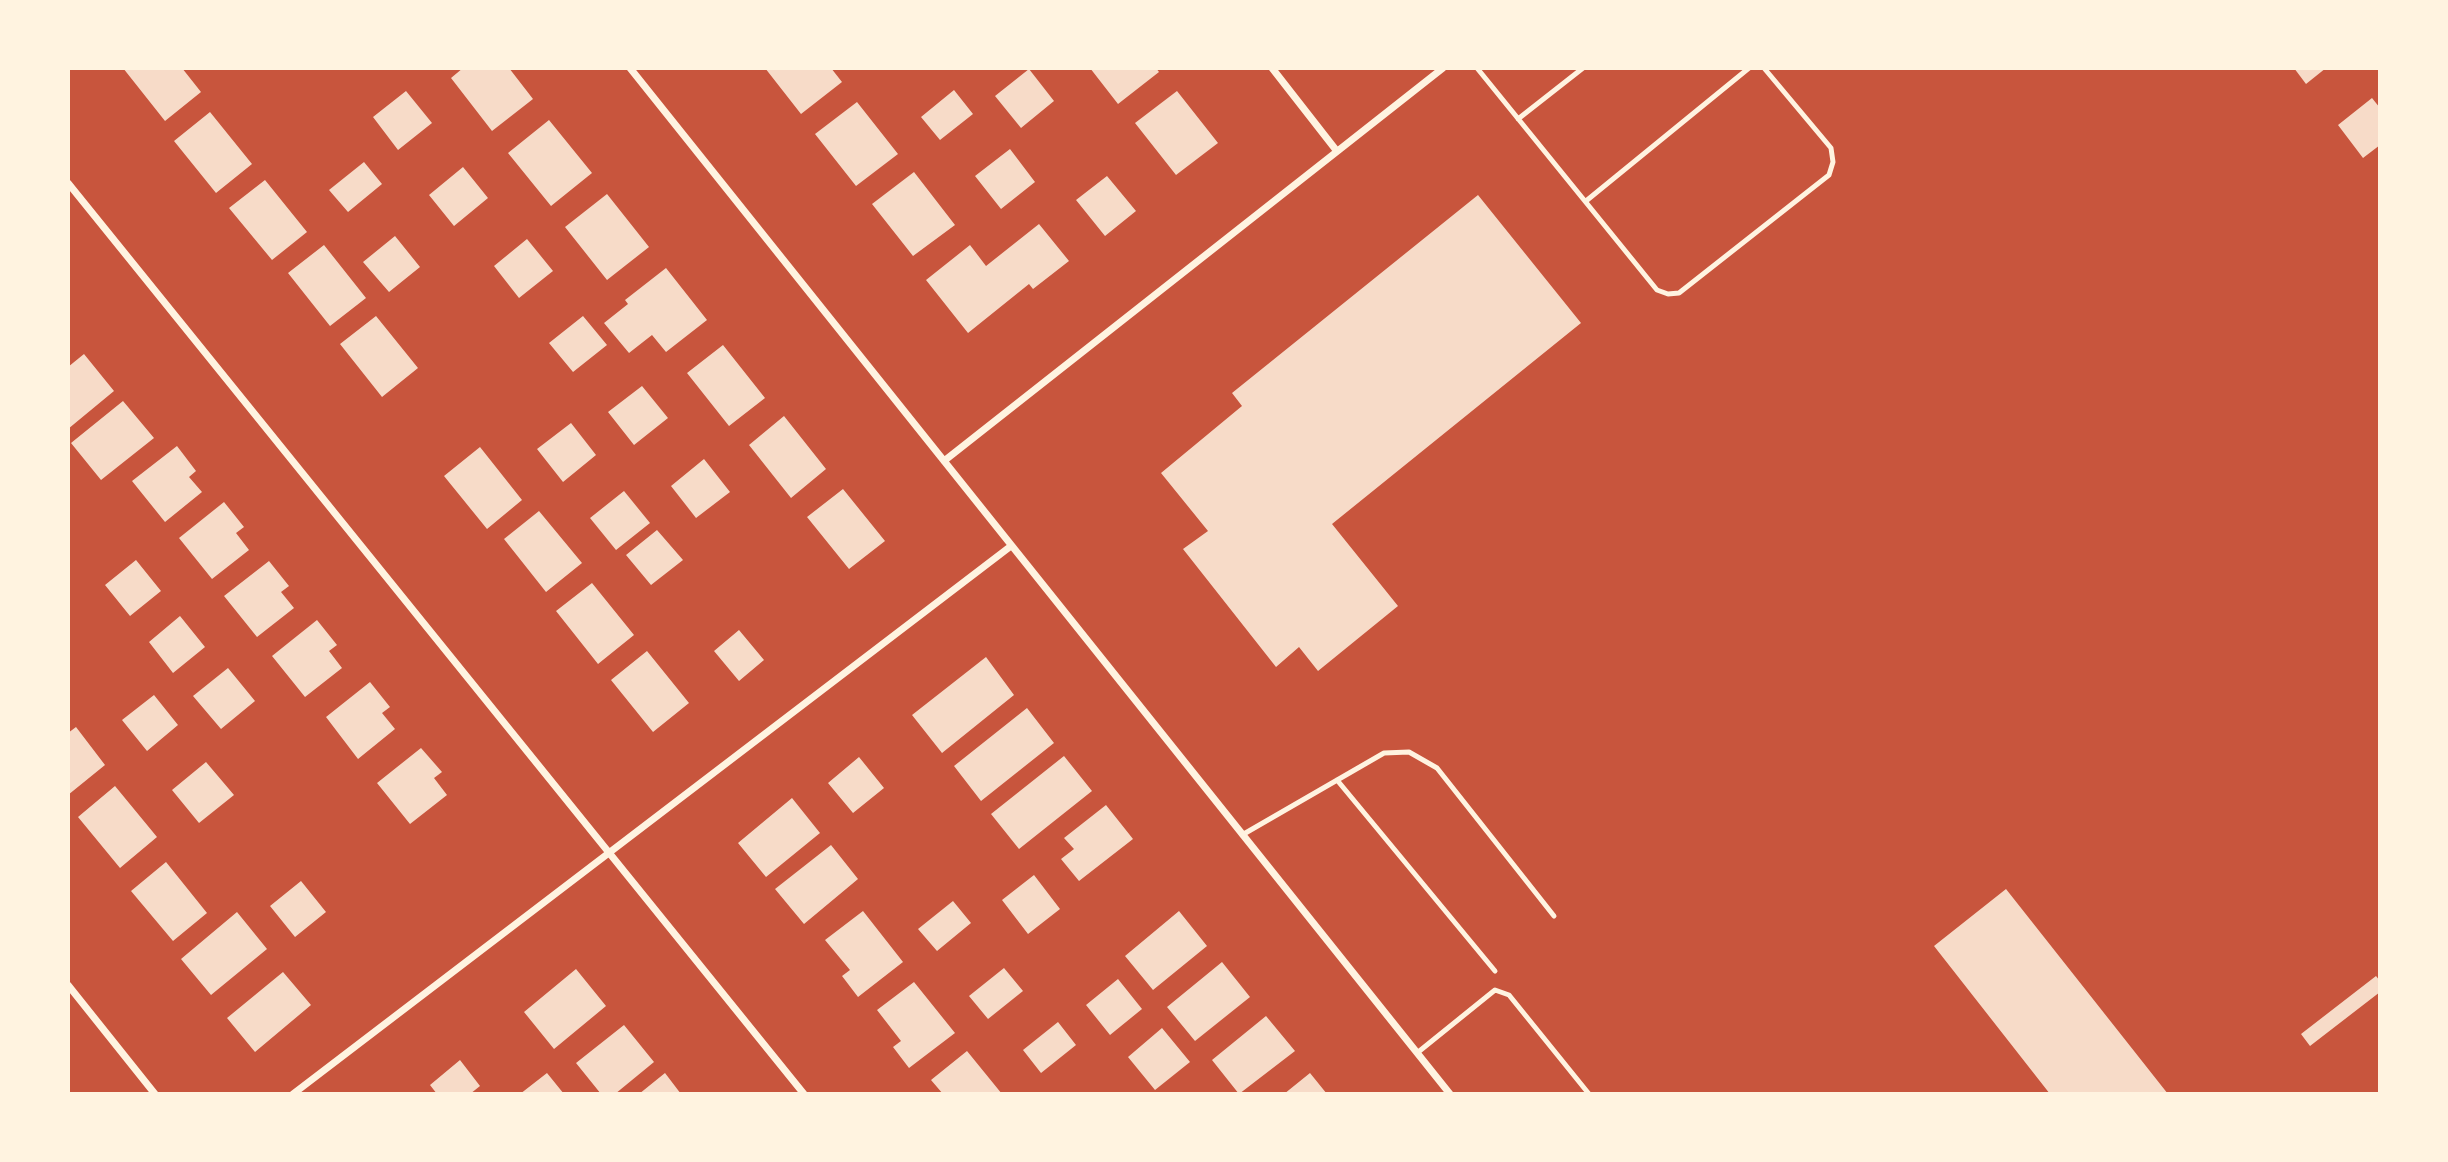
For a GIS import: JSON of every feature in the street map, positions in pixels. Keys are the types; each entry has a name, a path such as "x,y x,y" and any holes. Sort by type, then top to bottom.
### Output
{"street":[{"path":"630,68 1450,1094"},
{"path":"1272,68 1336,150"},
{"path":"944,461 1443,68"},
{"path":"68,183 804,1094"},
{"path":"293,1094 1012,547"},
{"path":"68,985 155,1094"}],"lane":[{"path":"1477,68 1657,290 1668,294 1679,293 1829,175 1833,162 1831,148 1764,68"},
{"path":"1518,119 1583,68"},
{"path":"1586,201 1749,68"},
{"path":"1242,835 1384,753 1409,752 1437,768 1554,916"},
{"path":"1337,780 1495,971"},
{"path":"1417,1053 1495,990 1509,995 1589,1094"}],"building":[{"path":"123,68 182,68 201,92 165,121"},
{"path":"463,68 509,68 533,99 492,131 451,78"},
{"path":"765,68 831,68 842,82 801,114"},
{"path":"1090,68 1156,68 1159,72 1118,104"},
{"path":"2294,68 2326,68 2306,84"},
{"path":"1029,69 1054,101 1021,128 995,96"},
{"path":"954,90 973,114 940,140 921,117"},
{"path":"406,91 432,123 398,150 373,117"},
{"path":"1177,91 1218,143 1176,175 1135,123"},
{"path":"2372,98 2380,108 2380,145 2363,158 2338,125"},
{"path":"857,102 898,154 856,186 815,134"},
{"path":"210,112 252,164 216,193 174,141"},
{"path":"549,120 592,173 551,206 508,153"},
{"path":"1010,149 1035,182 1001,209 975,176"},
{"path":"364,162 382,184 348,212 329,190"},
{"path":"463,167 488,198 454,226 429,195"},
{"path":"914,172 955,225 913,256 872,204"},
{"path":"1107,176 1136,211 1105,236 1076,200"},
{"path":"265,180 307,232 272,260 229,208"},
{"path":"607,194 649,247 607,280 565,227"},
{"path":"1478,195 1581,323 1332,524 1398,606 1318,671 1299,647 1276,667 1183,549 1208,531 1161,473 1242,406 1232,393"},
{"path":"1039,224 1069,261 1033,289 1029,284 968,333 926,280 970,245 986,266"},
{"path":"395,236 420,267 389,292 363,262"},
{"path":"527,239 553,271 519,298 494,266"},
{"path":"324,245 366,298 330,326 288,273"},
{"path":"666,268 707,320 666,352 652,335 629,353 604,323 628,304 625,300"},
{"path":"376,316 418,368 382,397 340,344"},
{"path":"583,316 607,345 573,372 549,343"},
{"path":"723,345 765,398 729,426 687,373"},
{"path":"84,354 114,391 68,429 68,367"},
{"path":"642,386 668,418 634,445 608,412"},
{"path":"123,401 154,438 101,480 71,443"},
{"path":"784,416 826,469 791,498 749,445"},
{"path":"571,423 596,455 563,482 537,449"},
{"path":"177,446 196,471 189,477 202,492 165,522 132,481"},
{"path":"480,447 522,500 487,529 444,476"},
{"path":"704,459 730,492 696,518 671,486"},
{"path":"843,489 885,541 849,569 807,517"},
{"path":"624,491 650,523 616,550 590,518"},
{"path":"224,502 244,527 236,533 249,550 212,579 179,538"},
{"path":"539,511 582,563 546,592 504,539"},
{"path":"657,530 683,560 651,585 626,555"},
{"path":"136,560 161,591 130,616 105,585"},
{"path":"269,561 289,586 281,592 294,608 257,637 224,596"},
{"path":"592,583 634,635 598,664 556,611"},
{"path":"180,616 205,647 173,673 149,642"},
{"path":"317,620 337,645 329,651 342,668 305,697 272,656"},
{"path":"739,630 764,660 739,681 714,651"},
{"path":"647,651 689,703 653,732 611,680"},
{"path":"986,657 1014,695 942,753 912,715"},
{"path":"228,668 255,701 221,729 193,696"},
{"path":"370,682 390,707 382,713 395,729 358,759 326,717"},
{"path":"154,695 178,725 147,751 122,720"},
{"path":"1027,708 1054,743 981,801 954,766"},
{"path":"76,727 105,765 68,795 68,733"},
{"path":"421,748 442,772 434,778 447,795 410,824 377,783"},
{"path":"1064,756 1092,791 1019,849 991,814"},
{"path":"859,757 884,788 853,813 828,783"},
{"path":"206,762 234,795 199,823 172,790"},
{"path":"115,786 157,837 120,868 78,817"},
{"path":"792,798 820,833 766,877 738,843"},
{"path":"1106,805 1133,839 1079,881 1061,859 1074,849 1064,838"},
{"path":"831,845 858,879 804,924 775,889"},
{"path":"166,862 207,913 173,941 131,891"},
{"path":"1034,875 1060,909 1028,934 1002,900"},
{"path":"301,881 326,912 295,937 270,906"},
{"path":"2006,889 2168,1094 2050,1094 1934,946"},
{"path":"953,901 971,923 937,951 918,929"},
{"path":"863,911 903,962 858,997 842,976 850,970 825,940"},
{"path":"1179,911 1207,946 1153,990 1125,956"},
{"path":"237,912 267,949 211,995 181,959"},
{"path":"1222,962 1250,997 1195,1041 1167,1007"},
{"path":"1004,968 1023,991 988,1019 969,996"},
{"path":"576,969 606,1006 554,1049 524,1012"},
{"path":"283,972 311,1005 255,1052 227,1018"},
{"path":"2376,976 2380,981 2380,992 2310,1046 2301,1034"},
{"path":"1118,979 1142,1009 1110,1035 1086,1005"},
{"path":"914,982 955,1033 909,1068 893,1047 901,1041 877,1010"},
{"path":"1266,1016 1295,1051 1239,1094 1212,1060"},
{"path":"1058,1022 1076,1045 1041,1073 1023,1050"},
{"path":"624,1025 654,1062 615,1094 601,1094 576,1063"},
{"path":"1162,1028 1190,1062 1155,1090 1128,1057"},
{"path":"967,1051 1002,1094 943,1094 931,1080"},
{"path":"460,1060 480,1086 470,1094 437,1094 430,1085"},
{"path":"547,1073 564,1094 520,1094"},
{"path":"665,1073 681,1094 639,1094"},
{"path":"1310,1073 1327,1094 1284,1094"}]}
